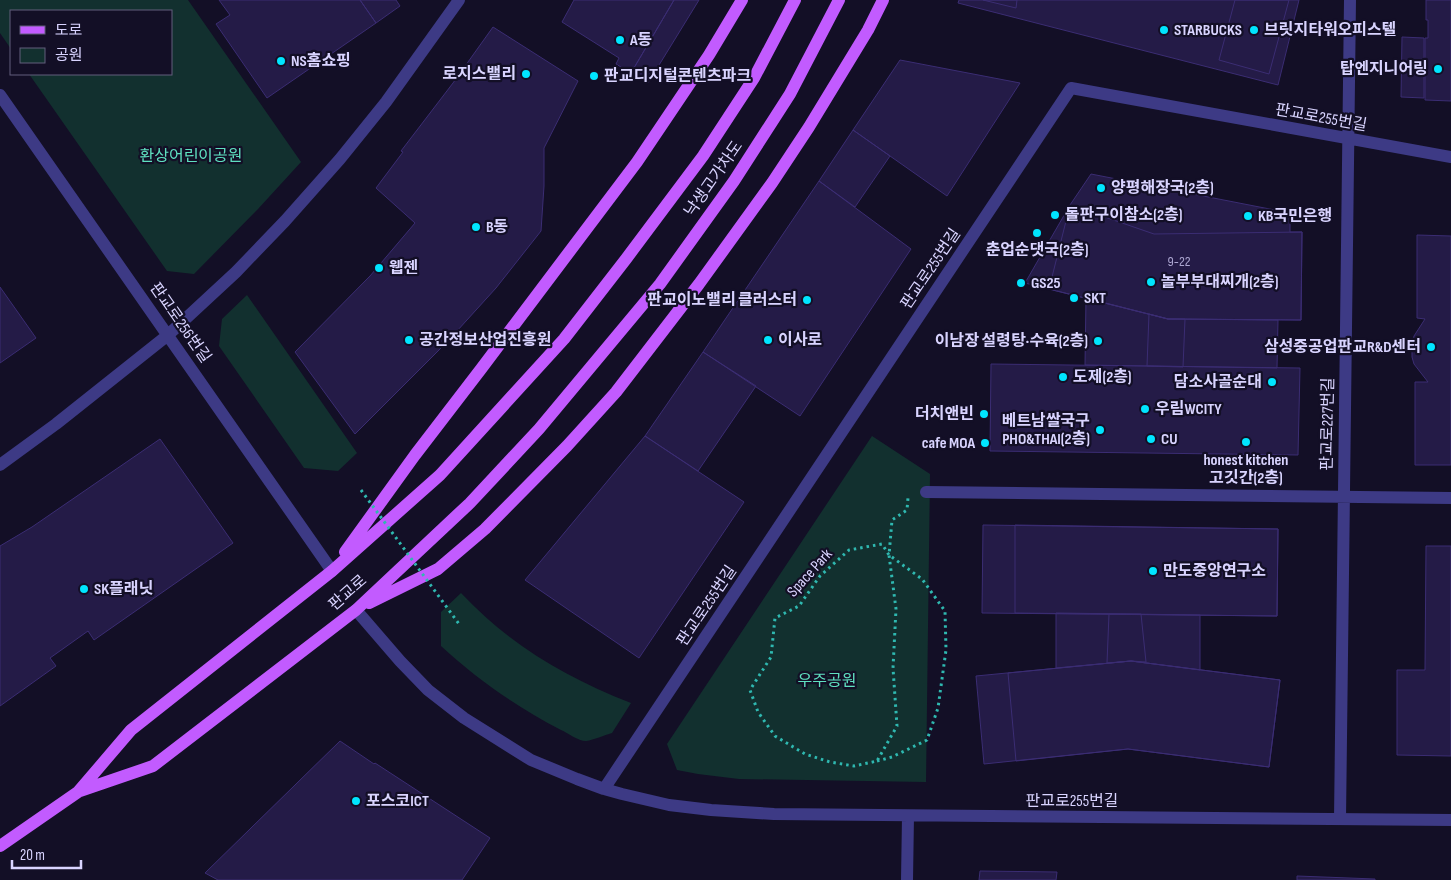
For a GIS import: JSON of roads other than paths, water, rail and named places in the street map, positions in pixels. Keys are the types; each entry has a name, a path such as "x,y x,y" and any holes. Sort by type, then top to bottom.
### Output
{"main road":[{"path":"332,571 415,455 637,162 709,55 742,0"},
{"name":"낙생고가차도","path":"564,339 703,156 754,78 795,0"},
{"name":"낙생고가차도","path":"596,362 660,284 734,181 790,94 839,0"},
{"path":"356,610 438,569 485,529 567,446 616,392 699,284 772,183 809,127 868,30 883,0"},
{"name":"판교로","path":"0,846 78,792 132,730 332,571 440,476 564,339"},
{"name":"판교로","path":"78,792 153,766 356,610 470,504 539,429 596,362"}],"street":[{"path":"0,465 56,424 168,335 236,272 285,221 386,102 459,0"},
{"name":"판교로227번길","path":"1340,819 1350,0"},
{"name":"판교로255번길","path":"604,790 1071,88 1451,158"},
{"name":"판교로256번길","path":"2,101 332,571"},
{"path":"926,492 1344,495 1451,498"},
{"name":"판교로255번길","path":"356,610 400,662 428,690 464,718 531,760 604,790 669,805 774,814 1451,820"},
{"path":"907,880 908,816"}],"place":[{"name":"STARBUCKS","path":"1164,30"},
{"name":"브릿지타워오피스텔","path":"1254,30"},
{"name":"A동","path":"620,40"},
{"name":"NS홈쇼핑","path":"281,61"},
{"name":"탑엔지니어링","path":"1438,69"},
{"name":"로지스밸리","path":"526,74"},
{"name":"판교디지털콘텐츠파크","path":"594,76"},
{"name":"양평해장국(2층)","path":"1101,188"},
{"name":"돌판구이참소(2층)","path":"1055,215"},
{"name":"KB국민은행","path":"1248,216"},
{"name":"B동","path":"476,227"},
{"name":"춘업순댓국(2층)","path":"1037,233"},
{"name":"웹젠","path":"379,268"},
{"name":"놀부부대찌개(2층)","path":"1151,282"},
{"name":"GS25","path":"1021,283"},
{"name":"SKT","path":"1074,298"},
{"name":"판교이노밸리 클러스터","path":"807,300"},
{"name":"공간정보산업진흥원","path":"409,340"},
{"name":"이사로","path":"768,340"},
{"name":"이남장 설령탕·수육(2층)","path":"1098,341"},
{"name":"삼성중공업판교R&D센터","path":"1431,347"},
{"name":"도제(2층)","path":"1063,377"},
{"name":"담소사골순대","path":"1272,382"},
{"name":"우림WCITY","path":"1145,409"},
{"name":"더치앤빈","path":"984,414"},
{"name":"베트남쌀국구 PHO&THAI(2층)","path":"1100,430"},
{"name":"CU","path":"1151,439"},
{"name":"honest kitchen 고깃간(2층)","path":"1246,442"},
{"name":"cafe MOA","path":"985,443"},
{"name":"만도중앙연구소","path":"1153,571"},
{"name":"SK플래닛","path":"84,589"},
{"name":"포스코ICT","path":"356,801"}],"park label":[{"name":"환상어린이공원","path":"191,156"},
{"name":"우주공원","path":"827,681"}]}
